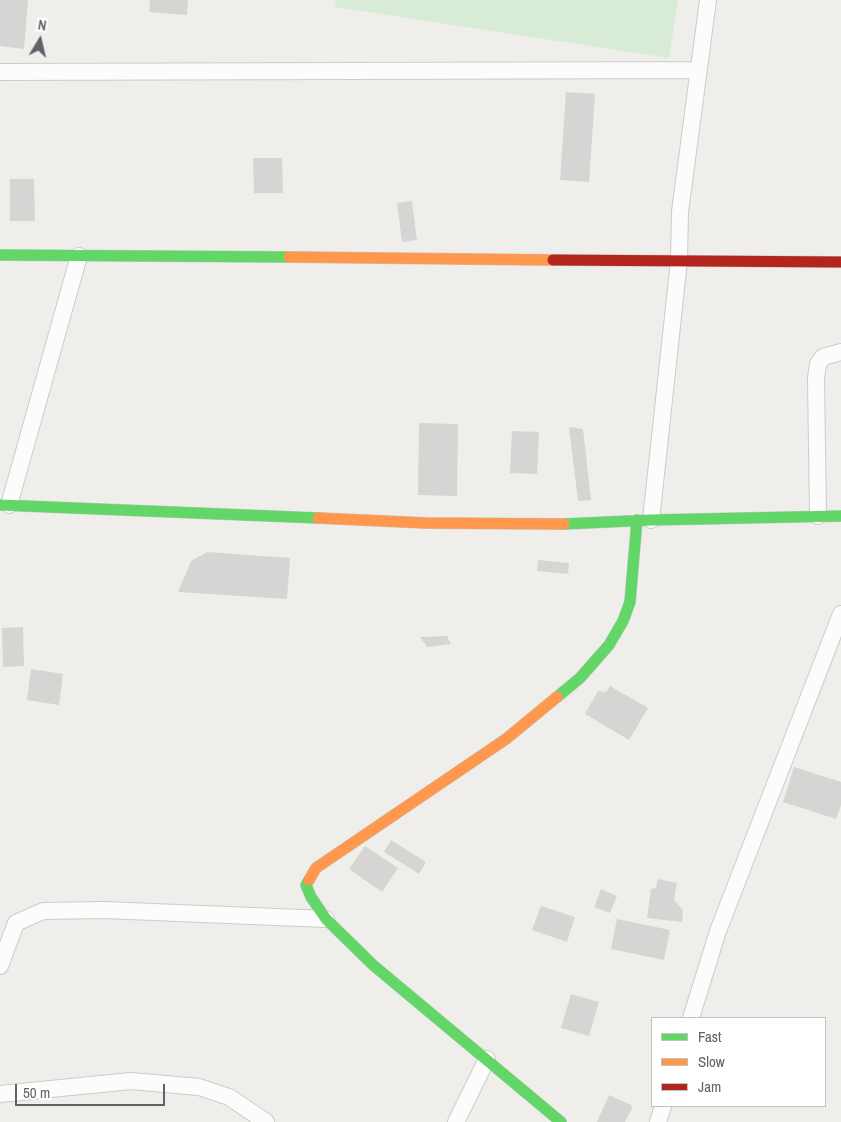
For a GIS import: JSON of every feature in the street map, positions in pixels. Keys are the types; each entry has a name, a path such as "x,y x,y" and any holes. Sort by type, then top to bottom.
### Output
{"street":[{"path":"562,1122 374,965 326,919 311,897 306,885 316,868 506,739 580,678 609,646 623,621 630,602 644,520 679,261 680,212 708,0"},
{"path":"0,72 698,70"},
{"path":"0,255 841,262"},
{"path":"79,256 5,505 426,523 574,524 644,520 841,516"},
{"path":"818,516 816,378 818,364 823,356 841,352"},
{"path":"691,1017 718,931 841,614"},
{"path":"0,966 16,923 43,910 104,910 326,919"},
{"path":"456,1122 487,1059"},
{"path":"0,1094 131,1082 199,1087 229,1097 266,1122"},
{"path":"658,1122 663,1107"}],"green space":[{"path":"336,0 678,0 669,58 335,7"}],"building":[{"path":"0,0 28,0 24,49 0,46"},
{"path":"150,0 188,0 187,15 149,12"},
{"path":"566,92 595,94 589,182 560,180"},
{"path":"253,158 282,158 283,193 254,193"},
{"path":"10,179 34,179 35,221 10,221"},
{"path":"412,201 417,240 402,242 397,203"},
{"path":"419,423 458,424 457,496 418,495"},
{"path":"569,427 583,429 591,500 578,501"},
{"path":"512,431 539,432 537,474 510,473"},
{"path":"207,552 290,558 287,599 178,592 191,561"},
{"path":"538,560 569,563 568,574 537,571"},
{"path":"23,627 24,666 3,667 2,628"},
{"path":"447,636 451,644 427,647 420,637"},
{"path":"31,669 63,674 59,705 27,700"},
{"path":"610,686 648,708 629,740 585,714 598,691 606,692"},
{"path":"794,767 841,782 841,805 836,819 783,802"},
{"path":"391,840 426,862 419,874 384,852"},
{"path":"365,846 398,868 382,892 349,869"},
{"path":"658,879 677,883 674,900 683,910 682,922 647,918 651,889 656,888"},
{"path":"601,889 617,896 610,913 594,907"},
{"path":"541,906 575,917 567,942 532,930"},
{"path":"617,919 670,930 664,960 611,949"},
{"path":"571,994 599,1002 589,1036 561,1028"},
{"path":"609,1095 633,1106 625,1122 597,1122"}],"traffic: fast":[{"path":"0,255 289,257"},
{"path":"0,505 318,518"},
{"path":"564,524 841,516"},
{"path":"557,697 580,678 609,645 623,621 630,602 637,520"},
{"path":"309,880 306,885 311,897 326,919 373,965 561,1122"}],"traffic: slow":[{"path":"289,257 553,260"},
{"path":"318,518 426,523 564,524"},
{"path":"309,880 316,868 506,739 557,697"}],"traffic: jam":[{"path":"553,260 841,262"}]}
